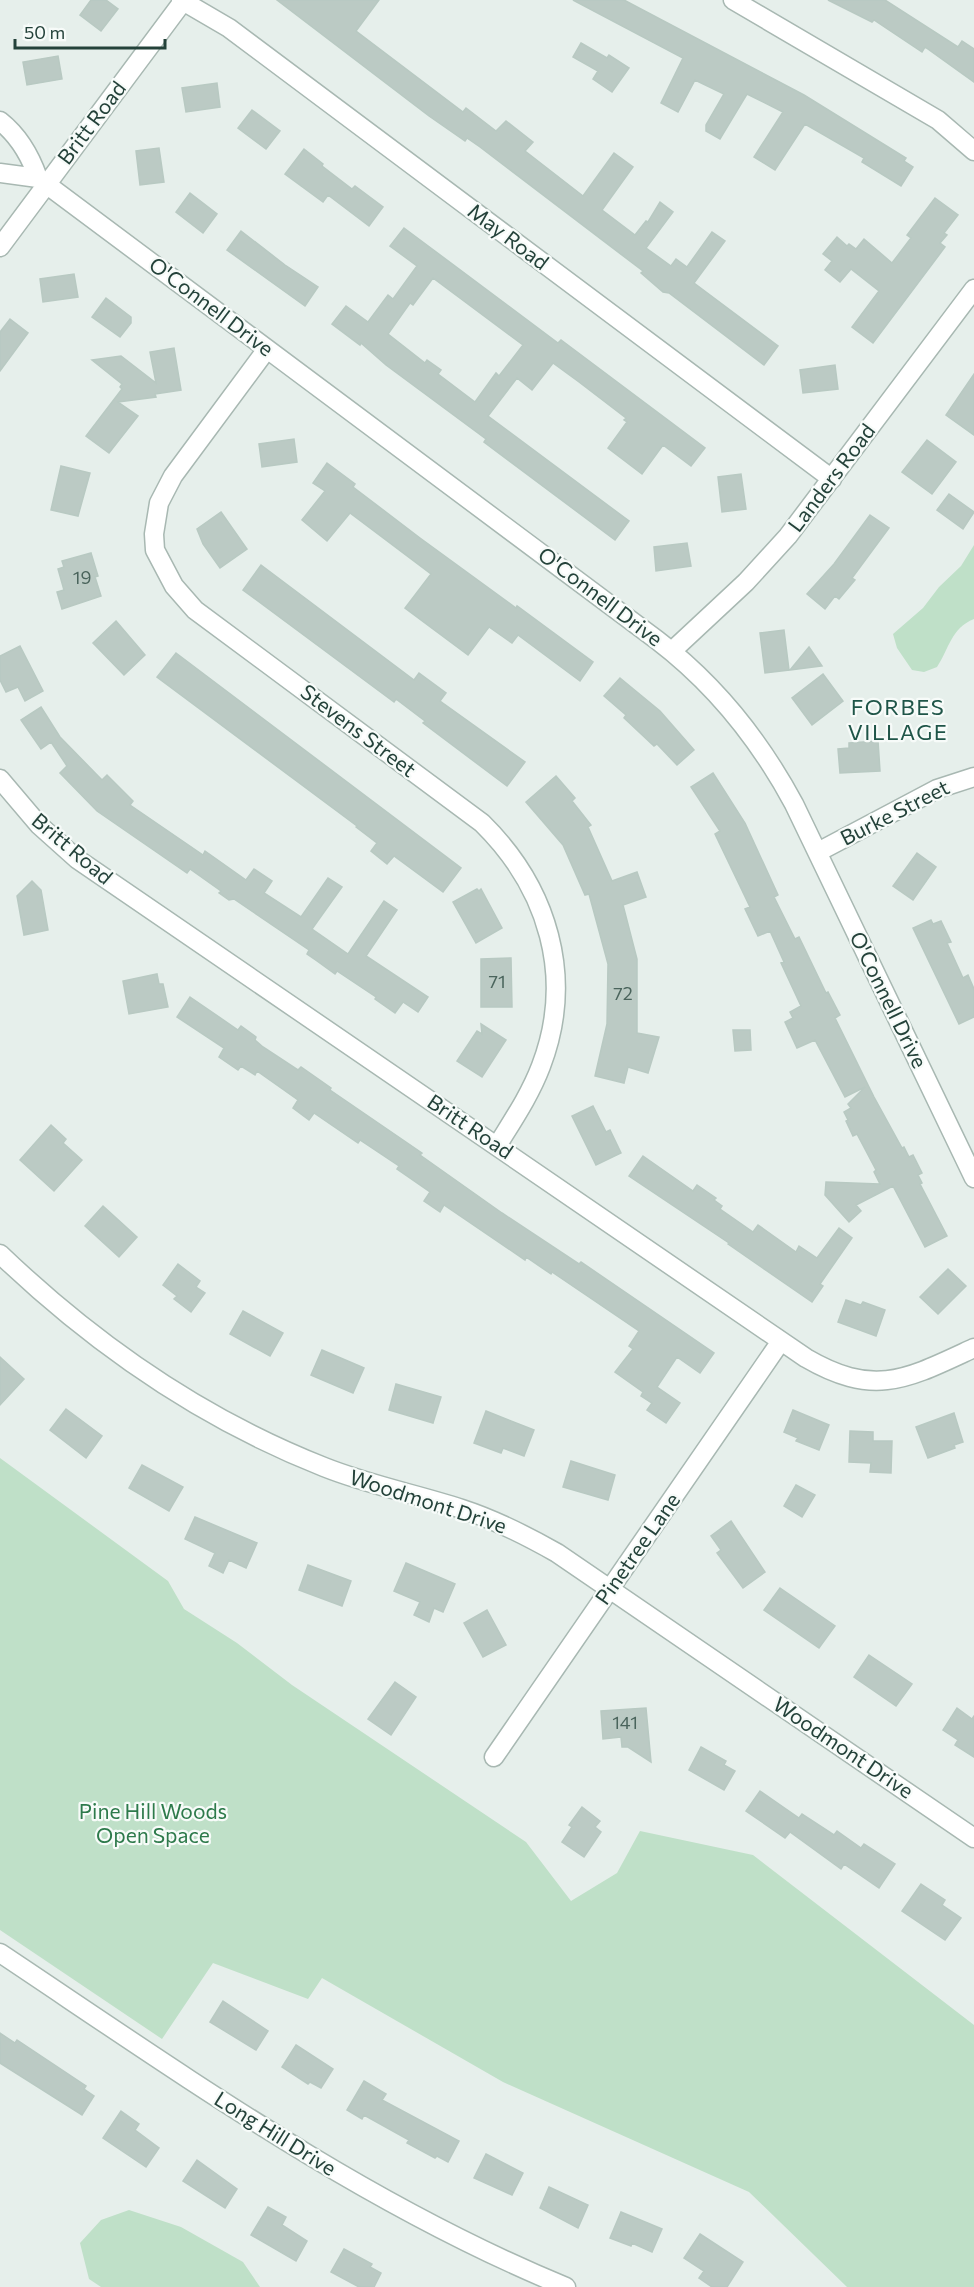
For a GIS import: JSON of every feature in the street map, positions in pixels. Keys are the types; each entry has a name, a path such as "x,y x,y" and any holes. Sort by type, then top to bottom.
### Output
{"street":[{"name":"Britt Road","path":"0,247 42,181 183,0"},
{"name":"May Road","path":"183,0 229,28 832,479"},
{"path":"733,0 938,120 974,151"},
{"name":"O'Connell Drive","path":"0,121 25,149 42,181 672,651 718,694 752,735 781,781 818,852 974,1178"},
{"path":"0,173 42,181"},
{"name":"Landers Road","path":"672,651 768,560 832,479 974,289"},
{"name":"Stevens Street","path":"267,349 165,489 155,518 155,550 174,586 195,610 482,823 499,840 526,877 537,898 550,936 556,977 554,1018 544,1056 531,1089 497,1146"},
{"name":"Burke Street","path":"818,852 937,789 974,777"},
{"name":"Britt Road","path":"0,778 39,825 77,858 820,1366 833,1373 864,1381 881,1381 917,1374 974,1348"},
{"name":"Woodmont Drive","path":"0,1254 61,1308 107,1344 195,1405 237,1428 281,1449 360,1480 463,1509 493,1521 557,1553 974,1838"},
{"name":"Pinetree Lane","path":"494,1757 781,1341"},
{"name":"Long Hill Drive","path":"0,1953 307,2156 371,2193 475,2247 566,2287"}],"green space":[{"path":"974,545 974,619 955,633 937,667 924,672 912,670 897,648 893,634 923,608 939,587 961,566"},
{"name":"Pine Hill Woods Open Space","path":"0,1458 168,1581 184,1609 237,1643 292,1685 526,1842 571,1901 617,1873 640,1831 753,1855 974,2025 974,2287 847,2287 749,2192 503,2082 322,1978 308,1999 213,1963 162,2039 0,1930"},
{"path":"129,2210 181,2227 243,2262 260,2287 101,2287 89,2279 80,2243 101,2220"}],"building":[{"path":"91,0 106,0 118,9 101,31 80,15"},
{"path":"277,0 379,0 356,31 463,112 466,108 496,131 506,121 533,142 525,151 583,196 614,153 633,167 602,210 635,235 646,221 648,222 660,202 673,212 646,248 671,266 676,259 687,267 712,232 725,241 694,283 778,346 764,365 669,293 663,292 641,273 643,271 480,147 467,138 465,141 429,116"},
{"path":"573,0 624,0 804,95 906,158 904,161 913,167 901,186 862,162 864,158 805,124 775,170 754,157 783,112 747,94 720,139 706,131 706,125 724,94 695,80 678,112 661,103 683,58"},
{"path":"828,0 885,0 958,47 962,41 974,49 974,82 925,47 922,52 874,20 872,22"},
{"path":"581,43 607,58 609,55 629,68 612,92 593,79 598,71 573,57"},
{"path":"58,56 62,79 27,85 23,62"},
{"path":"217,83 220,107 186,112 182,88"},
{"path":"252,110 280,131 266,149 238,128"},
{"path":"159,148 164,182 140,185 136,151"},
{"path":"304,149 352,189 355,186 383,207 369,226 328,195 323,202 285,174"},
{"path":"190,193 217,214 203,233 176,212"},
{"path":"935,198 958,215 944,233 947,235 940,243 945,247 873,343 852,327 879,291 851,269 840,282 825,270 832,261 823,254 837,237 847,246 849,244 856,249 864,239 892,263 911,238 907,235"},
{"path":"404,228 558,343 561,340 705,448 691,466 663,445 642,474 608,448 627,422 624,420 626,418 553,363 532,390 517,378 488,416 629,521 615,540 484,442 486,439 386,365 361,343 360,345 332,324 346,306 368,322 388,295 393,299 417,266 390,246","holes":["433,278 523,345 499,376 496,373 475,402 438,374 441,370 427,360 425,363 388,334 410,303 413,305"]},
{"path":"241,231 318,287 305,306 227,250"},
{"path":"74,274 78,297 43,302 40,279"},
{"path":"106,298 131,317 131,323 120,337 92,317"},
{"path":"10,319 28,333 0,371 0,332"},
{"path":"174,348 181,390 155,394 156,397 118,402 138,416 109,453 86,436 122,389 120,387 122,384 92,360 121,356 156,383 150,352"},
{"path":"835,365 838,389 803,393 800,370"},
{"path":"974,374 974,435 946,415"},
{"path":"294,439 297,462 262,467 259,444"},
{"path":"927,440 956,462 932,494 902,472"},
{"path":"327,463 355,484 353,487 420,538 593,662 580,681 518,635 512,643 489,627 468,655 405,608 431,574 350,513 327,541 302,520 325,491 313,483"},
{"path":"61,466 90,473 78,516 51,510"},
{"path":"741,474 746,509 722,512 718,477"},
{"path":"949,494 974,512 963,529 937,510"},
{"path":"221,512 247,549 220,568 203,544 197,529"},
{"path":"870,515 889,528 852,578 855,580 839,599 835,596 825,609 807,594 834,564"},
{"path":"687,543 691,566 656,571 654,547"},
{"path":"91,553 101,596 62,609 57,592 64,590 58,569 64,567 62,561"},
{"path":"261,565 414,680 419,673 446,693 440,701 525,762 507,786 423,723 425,721 396,699 394,702 243,590"},
{"path":"116,621 145,655 124,675 93,643"},
{"path":"784,630 789,670 765,673 760,633"},
{"path":"20,646 43,691 25,701 18,687 6,692 0,680 0,656"},
{"path":"809,647 822,666 790,670"},
{"path":"176,653 461,868 443,892 394,856 387,864 371,851 377,843 357,826 157,677"},
{"path":"823,674 843,701 812,725 792,698"},
{"path":"620,678 660,711 694,750 677,765 657,744 654,746 624,718 626,715 604,696"},
{"path":"41,707 60,737 102,780 107,775 133,801 130,805 203,855 205,851 246,880 254,869 272,881 264,893 301,917 328,878 342,887 312,929 348,954 384,901 397,910 366,956 428,997 418,1012 403,1002 395,1013 375,999 376,997 337,971 335,974 307,954 309,950 234,899 229,900 219,893 221,891 190,869 187,873 97,811 60,773 67,766 51,742 41,749 21,720"},
{"path":"878,741 880,771 840,773 838,749 849,748 849,743"},
{"path":"713,773 745,823 778,895 774,897 795,939 799,937 826,993 828,992 840,1015 835,1018 874,1097 902,1148 904,1147 909,1157 913,1155 922,1173 918,1175 922,1183 920,1184 947,1236 925,1247 893,1186 856,1205 861,1211 849,1222 825,1195 826,1182 880,1184 874,1172 876,1170 857,1134 853,1136 844,1112 851,1108 848,1104 865,1087 845,1097 815,1040 797,1048 785,1022 793,1018 790,1012 801,1006 781,963 784,962 770,931 758,936 745,909 750,907 715,834 720,831 691,787"},
{"path":"556,776 575,798 572,801 591,825 588,827 612,881 637,872 646,897 623,905 637,959 637,1033 659,1037 648,1073 628,1067 624,1083 595,1076 607,1024 608,964 589,894 585,895 563,845 526,802"},
{"path":"917,853 936,867 913,900 893,886"},
{"path":"32,881 41,890 48,930 24,935 17,896"},
{"path":"477,889 479,891 481,889 502,928 476,943 453,902"},
{"path":"931,920 933,924 941,921 951,942 947,943 963,978 968,975 974,989 974,1017 959,1024 913,928"},
{"path":"511,958 512,1007 481,1007 481,959"},
{"path":"157,974 159,984 163,984 168,1007 129,1014 123,981"},
{"path":"190,997 238,1030 241,1026 256,1037 255,1040 263,1047 298,1070 301,1067 502,1213 579,1264 581,1262 714,1353 700,1373 677,1357 657,1387 680,1403 666,1423 647,1410 652,1403 641,1396 643,1392 615,1372 633,1349 629,1346 639,1331 552,1272 551,1274 526,1257 525,1260 444,1205 440,1212 424,1201 430,1192 397,1169 399,1166 360,1140 358,1143 314,1113 309,1120 293,1108 298,1100 257,1071 255,1075 241,1066 238,1070 219,1057 224,1048 177,1017"},
{"path":"481,1024 506,1040 482,1077 457,1061 477,1031 482,1034"},
{"path":"733,1030 750,1030 751,1050 735,1051"},
{"path":"593,1106 606,1132 610,1130 621,1153 596,1165 572,1116"},
{"path":"51,1125 66,1139 63,1143 82,1160 54,1191 20,1160"},
{"path":"643,1156 693,1191 697,1185 716,1198 714,1200 722,1206 720,1209 753,1232 758,1225 796,1252 799,1246 817,1258 839,1228 852,1238 820,1284 823,1286 812,1302 629,1176"},
{"path":"103,1206 137,1237 119,1257 85,1226"},
{"path":"178,1264 200,1281 196,1287 205,1293 191,1312 174,1299 177,1296 163,1285"},
{"path":"948,1269 966,1286 938,1314 920,1297"},
{"path":"846,1300 861,1305 863,1302 885,1310 876,1336 838,1322"},
{"path":"243,1311 283,1333 270,1356 230,1334"},
{"path":"322,1350 364,1368 353,1393 311,1375"},
{"path":"0,1357 24,1379 0,1405"},
{"path":"396,1384 441,1397 433,1423 389,1410"},
{"path":"66,1409 102,1436 86,1458 50,1430"},
{"path":"793,1410 829,1425 819,1450 796,1441 798,1438 784,1432"},
{"path":"486,1411 534,1430 524,1456 503,1448 501,1453 474,1443"},
{"path":"954,1413 963,1442 954,1445 955,1448 928,1458 916,1427"},
{"path":"850,1431 873,1432 873,1441 892,1441 891,1473 870,1472 871,1463 849,1462"},
{"path":"571,1461 615,1475 608,1500 563,1487"},
{"path":"142,1465 183,1487 169,1511 129,1488"},
{"path":"796,1485 815,1495 802,1517 784,1506"},
{"path":"195,1517 257,1543 246,1568 229,1560 223,1573 209,1566 215,1553 185,1539"},
{"path":"731,1521 765,1572 743,1588 717,1553 721,1550 711,1536"},
{"path":"406,1563 455,1584 443,1612 434,1608 429,1622 414,1615 420,1602 394,1591"},
{"path":"308,1565 351,1581 342,1606 299,1590"},
{"path":"780,1588 835,1626 819,1648 764,1610"},
{"path":"487,1610 506,1645 483,1657 464,1623"},
{"path":"869,1655 912,1684 896,1706 854,1677"},
{"path":"395,1682 416,1697 391,1735 368,1719"},
{"path":"646,1708 651,1762 628,1747 622,1747 621,1737 603,1739 601,1711"},
{"path":"957,1708 972,1719 974,1716 974,1757 955,1745 958,1740 943,1730"},
{"path":"701,1747 726,1761 724,1765 735,1771 724,1790 689,1770"},
{"path":"760,1791 799,1818 802,1814 834,1835 837,1831 861,1848 864,1844 895,1864 879,1888 844,1864 841,1869 790,1832 785,1838 746,1811"},
{"path":"582,1807 600,1821 595,1827 601,1832 584,1857 562,1842 572,1827 569,1825"},
{"path":"921,1884 945,1900 942,1905 961,1918 945,1940 902,1911"},
{"path":"223,2001 268,2031 256,2050 210,2022"},
{"path":"0,2033 15,2043 17,2040 86,2086 84,2089 94,2096 82,2115 0,2063"},
{"path":"296,2045 333,2069 321,2088 310,2082 308,2084 282,2067"},
{"path":"364,2081 386,2094 382,2100 459,2141 448,2162 437,2156 435,2158 407,2143 409,2140 364,2115 362,2119 347,2110"},
{"path":"121,2111 139,2124 135,2130 159,2148 146,2167 103,2138"},
{"path":"486,2154 523,2173 512,2195 474,2178"},
{"path":"197,2160 237,2189 225,2208 183,2181"},
{"path":"549,2187 588,2205 578,2228 540,2208"},
{"path":"268,2207 286,2217 282,2225 307,2241 296,2261 251,2235"},
{"path":"621,2212 662,2229 652,2252 632,2243 631,2246 610,2238"},
{"path":"700,2234 743,2262 727,2287 712,2287 699,2278 704,2271 684,2258"},
{"path":"344,2249 372,2264 370,2267 381,2273 374,2287 359,2287 331,2272"}],"district":[{"name":"FORBES VILLAGE","path":"898,720"}]}
